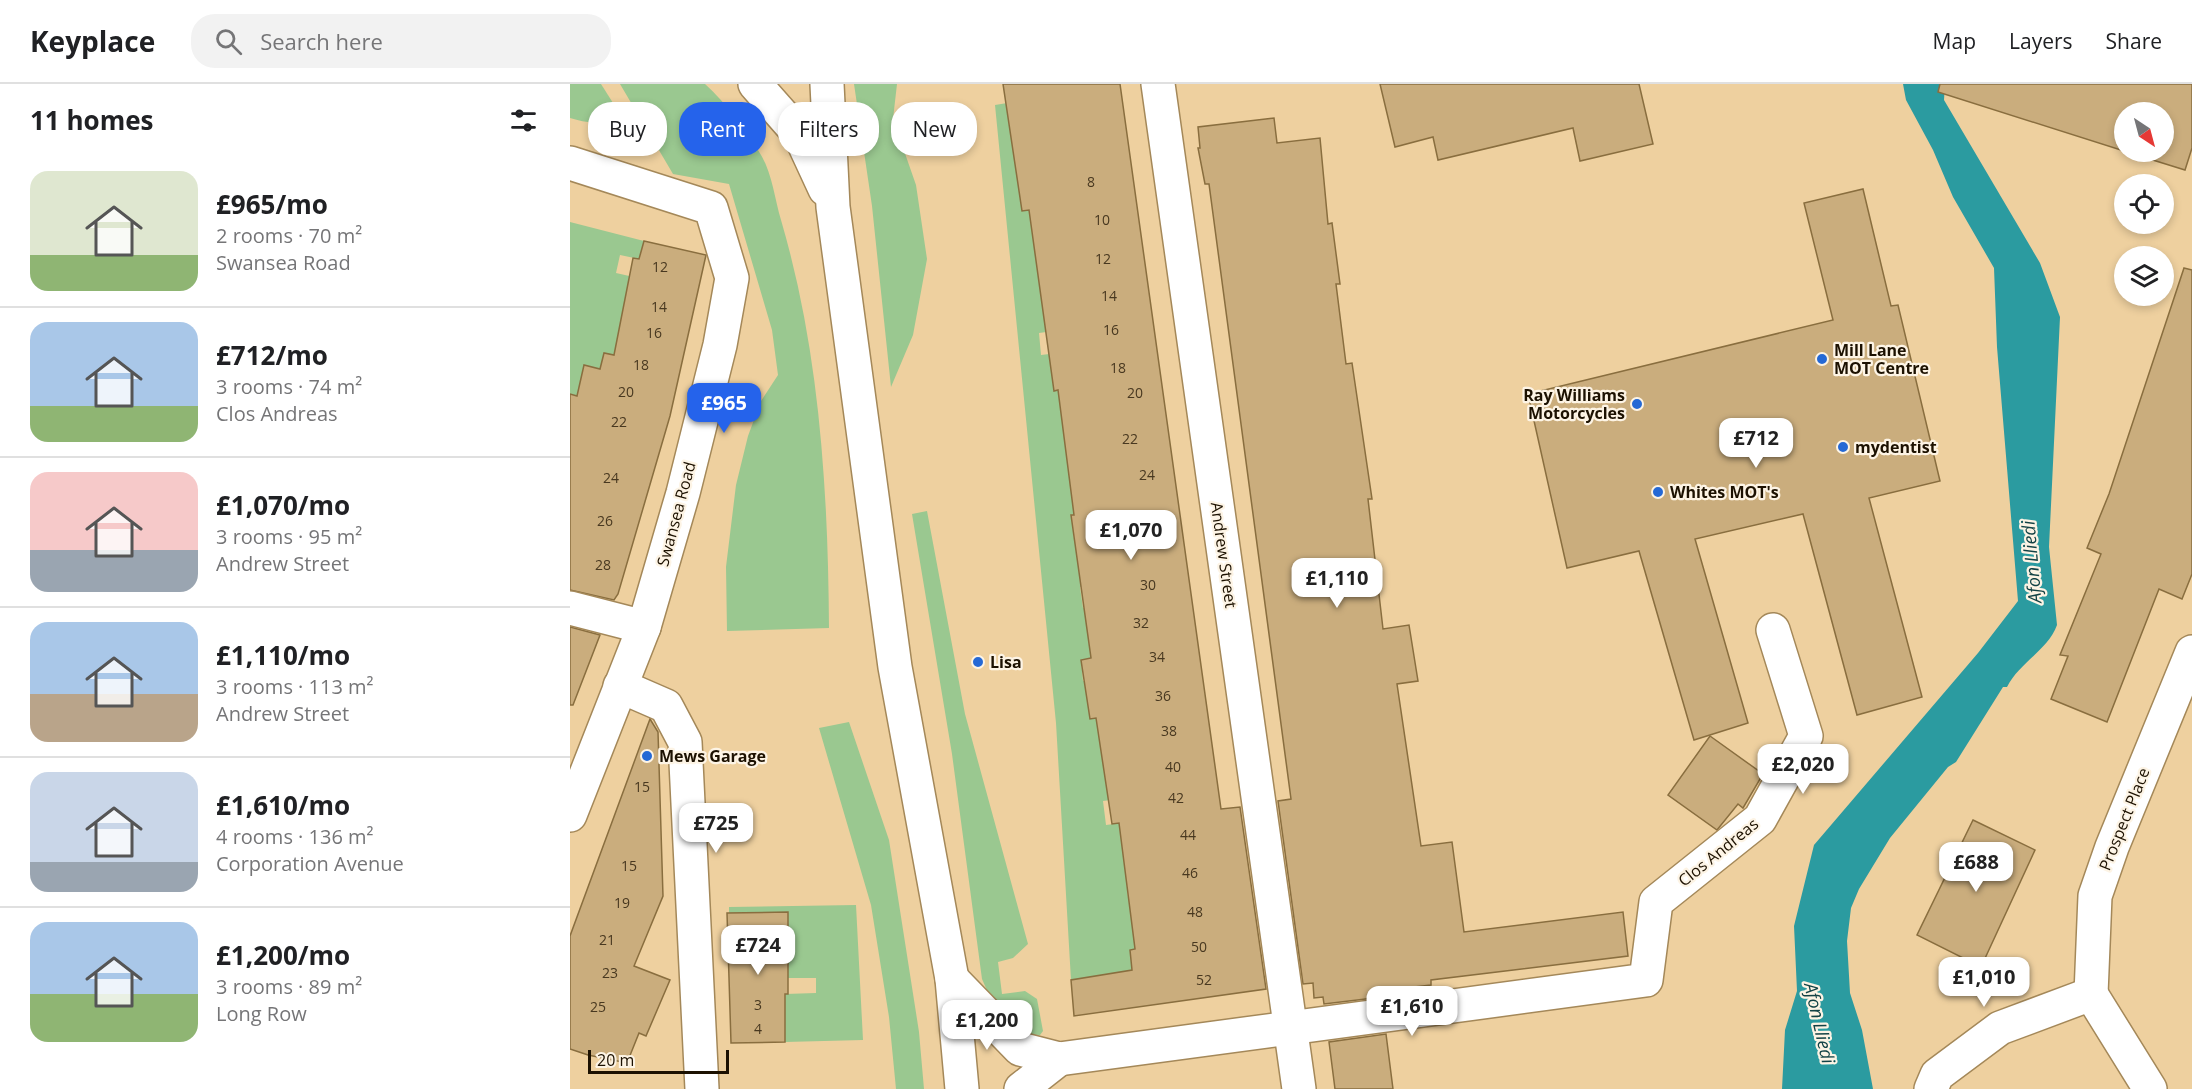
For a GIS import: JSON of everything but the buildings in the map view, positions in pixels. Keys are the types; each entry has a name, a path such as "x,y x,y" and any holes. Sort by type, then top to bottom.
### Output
{"street":[{"path":"755,84 800,135 833,207"},
{"path":"827,84 833,207 895,668 952,979 963,1089"},
{"name":"Andrew Street","path":"1158,84 1299,1089"},
{"name":"Swansea Road","path":"570,163 711,208 732,278 720,345 683,493 644,627 570,815"},
{"path":"570,608 644,627"},
{"name":"Clos Andreas","path":"1291,1027 1646,980 1656,902 1760,819 1806,736 1773,630"},
{"name":"Prospect Place","path":"2091,994 2095,896 2112,848 2192,652"},
{"path":"620,687 666,706 685,742 702,1089"},
{"path":"952,979 1020,1049 1059,1059 1291,1027"},
{"path":"1931,1089 1937,1075 2000,1028 2091,994 2150,1089"},
{"path":"1021,1089 1059,1059"}],"green space":[{"path":"570,84 601,84 612,102 588,102 588,121 570,118"},
{"path":"620,84 705,84 723,102 679,102 679,156 761,156 768,170 794,270 813,371 824,474 829,628 727,631 726,567 736,485 748,436 761,401 778,375 772,330 729,184 673,174 662,156 667,156 667,102 631,102"},
{"path":"854,84 897,84 895,102 891,102 891,156 906,156 916,185 927,259 913,335 891,387 865,156 879,156 879,102 857,102"},
{"path":"1062,94 1022,211 1082,202 1036,262 1039,281 1098,325 1039,333 1041,355 1100,348 1052,371 1055,391 1106,384 1123,508 1071,515 1074,538 1135,580 1080,587 1083,608 1138,600 1147,651 1081,660 1083,681 1150,672 1152,709 1165,793 1103,801 1106,825 1166,817 1174,869 1126,876 1128,898 1186,942 1130,950 1140,1007 1127,1008 1121,972 1071,980 1056,723 995,105"},
{"path":"570,222 644,241 639,259 620,255 616,273 656,282 634,360 604,353 600,369 584,365 577,396 572,395 570,403"},
{"path":"927,511 965,714 1028,944 1013,958 998,962 1002,994 1025,991 1037,999 1043,1031 1040,1035 1017,1034 992,1002 982,979 952,754 912,514"},
{"path":"849,722 889,840 919,1032 924,1089 896,1089 889,1017 871,905 819,728"},
{"path":"856,905 863,1040 785,1042 785,994 816,993 816,978 788,978 787,913 729,913 729,907"}],"water":[{"name":"Afon Lliedi","path":"1903,84 1945,84 1944,100 2040,263 2060,317 2049,547 2057,625 2047,642 2012,678 2007,687 2003,687 1956,762 1948,767 1890,838 1859,889 1851,908 1847,941 1850,993 1862,1030 1873,1089 1782,1089 1785,1030 1797,991 1794,926 1814,845 1978,653 2018,601 1997,347 1994,268 1953,197 1933,150 1906,100"}],"place":[{"name":"Mill Lane MOT Centre","path":"1822,359"},
{"name":"Ray Williams Motorcycles","path":"1637,404"},
{"name":"mydentist","path":"1843,447"},
{"name":"Whites MOT's","path":"1658,492"},
{"name":"Lisa","path":"978,662"},
{"name":"Mews Garage","path":"647,756"}]}
